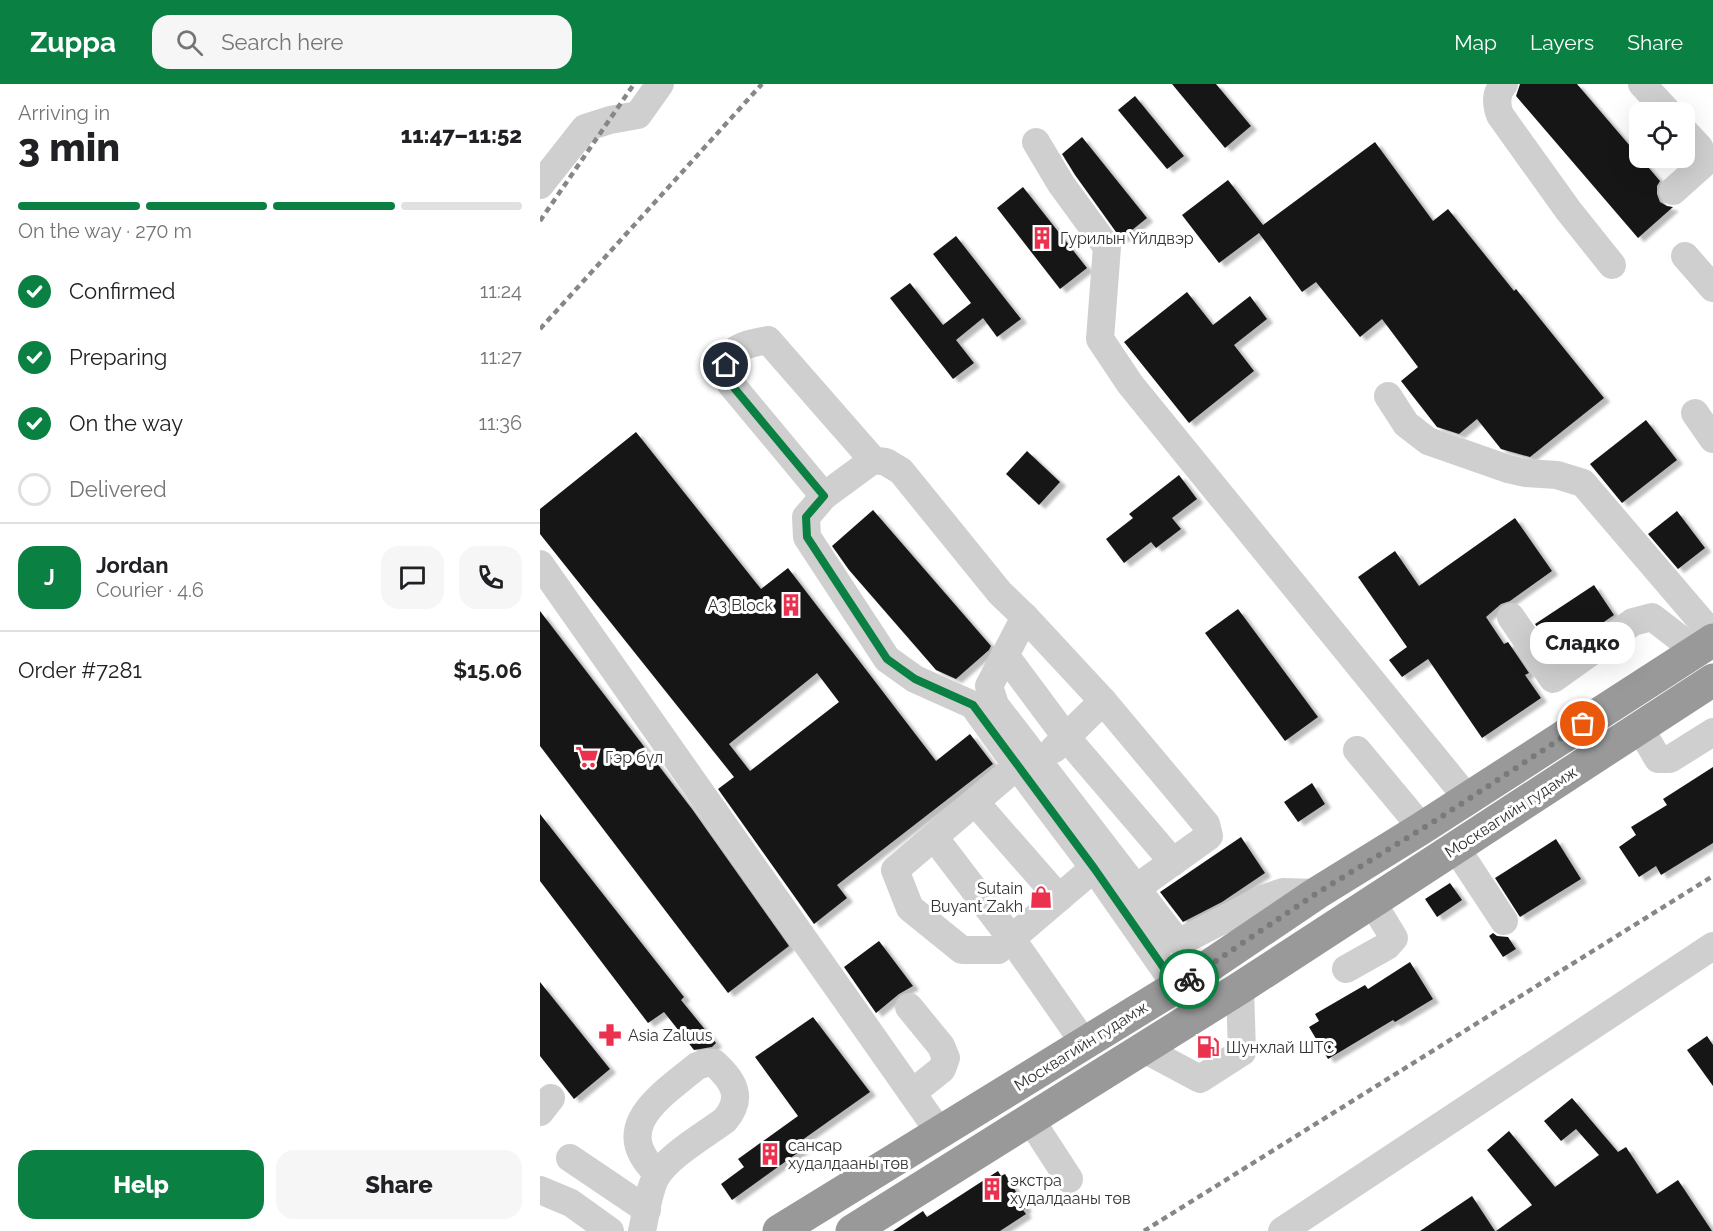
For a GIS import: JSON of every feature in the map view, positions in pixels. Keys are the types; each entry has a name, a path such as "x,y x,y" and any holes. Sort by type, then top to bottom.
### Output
{"highway":[{"name":"Москвагийн гудамж","path":"779,1231 1177,987 1317,893 1468,799 1707,642"},
{"name":"Москвагийн гудамж","path":"852,1231 1240,988 1640,728 1710,691"}],"lane":[{"path":"540,185 585,128 610,120 638,115 660,84"},
{"path":"1504,84 1500,88 1496,102 1500,115 1568,210 1612,265"},
{"path":"1642,84 1659,102"},
{"path":"1036,142 1061,184 1107,247 1100,339 1130,384 1468,799"},
{"path":"1673,190 1702,165 1704,158 1695,143"},
{"path":"1685,256 1713,288"},
{"path":"824,496 730,383 726,365 735,350 768,340 873,460 886,462 901,471 1000,593 1103,701 1206,824 1209,836 1135,889"},
{"path":"1388,396 1406,424 1428,441 1508,469 1557,475 1583,483 1707,642"},
{"path":"1695,413 1713,440"},
{"path":"873,460 824,496 806,517 807,537 887,659 915,679 973,705 1028,765 1176,940 1179,941 1265,898 1283,892 1317,893"},
{"path":"540,564 940,1133"},
{"path":"1025,617 989,687 995,705 1028,765 1094,868 1177,987"},
{"path":"1511,617 1553,679 1633,622 1652,617 1707,642"},
{"path":"1005,655 1066,737 1173,862"},
{"path":"1094,868 998,950 962,950 910,908 895,870 975,802 1066,737 1103,701"},
{"path":"1640,728 1658,759 1670,759 1713,732"},
{"path":"1357,750 1422,828"},
{"path":"975,802 1059,898"},
{"path":"934,837 1011,938 1085,1044"},
{"path":"1456,848 1504,921"},
{"path":"1346,969 1387,946 1394,938 1372,902"},
{"path":"1282,1231 1713,946"},
{"path":"1142,1048 1200,1078 1208,1074 1242,1052 1240,988"},
{"path":"909,1007 940,1046 946,1058 942,1069 912,1092"},
{"path":"1030,1119 1069,1179"},
{"path":"570,1158 644,1220 653,1184 658,1174"},
{"path":"540,1190 571,1203 610,1231"}],"building":[{"path":"1172,84 1216,84 1251,126 1225,148"},
{"path":"1520,84 1577,84 1629,145 1629,168 1649,168 1660,181 1657,194 1660,202 1673,207 1638,238 1516,96"},
{"path":"1135,96 1184,156 1167,169 1118,110"},
{"name":"Гурилын Үйлдвэр","path":"1082,137 1147,218 1121,239 1062,154"},
{"path":"1375,142 1433,221 1448,209 1604,398 1530,457 1501,449 1477,419 1459,434 1437,427 1401,381 1418,367 1382,319 1360,337 1316,282 1302,292 1259,233 1219,263 1182,215 1228,180 1263,225"},
{"name":"Гурилын Үйлдвэр","path":"1023,187 1087,268 1060,289 997,208"},
{"path":"956,236 1021,319 997,337 983,318 956,340 974,363 953,379 890,298 910,283 943,325 971,303 933,254"},
{"path":"1187,292 1213,325 1250,296 1267,319 1234,345 1254,371 1189,423 1124,342"},
{"path":"1646,420 1677,460 1622,503 1590,464"},
{"path":"636,432 761,589 788,568 936,761 970,734 993,764 837,885 847,898 814,924 718,789 734,777 540,534 540,509","holes":["817,673 839,702 750,771 729,744"]},
{"path":"1027,451 1060,482 1039,505 1006,474"},
{"path":"1179,475 1197,499 1172,518 1181,529 1156,548 1151,542 1124,563 1106,539 1133,518 1129,514"},
{"path":"873,510 991,646 956,679 936,670 849,570 832,546"},
{"path":"1677,511 1705,548 1678,569 1648,534"},
{"path":"1515,518 1552,571 1510,601 1501,604 1486,617 1504,644 1508,642 1529,673 1525,675 1541,698 1482,738 1428,659 1402,677 1389,660 1407,647 1358,577 1395,551 1419,586"},
{"path":"1594,585 1614,615 1556,655 1535,624"},
{"path":"1238,609 1318,717 1285,741 1205,633"},
{"path":"540,611 692,809 789,946 728,993 540,746"},
{"path":"1713,767 1713,843 1661,875 1656,866 1639,877 1619,847 1636,835 1631,827 1667,805 1663,799"},
{"path":"1312,783 1325,804 1298,822 1284,802"},
{"path":"540,814 684,997 681,1000 716,1043 712,1047 694,1050 664,1012 648,1023 540,881"},
{"path":"1241,837 1265,873 1222,902 1183,922 1160,892"},
{"path":"1556,839 1581,879 1520,917 1495,878"},
{"path":"1450,883 1462,900 1437,917 1425,899"},
{"path":"1493,933 1497,936 1508,937 1516,949 1503,957 1489,936"},
{"path":"879,941 913,986 876,1013 844,967"},
{"path":"1410,962 1433,999 1328,1059 1309,1027 1319,1021 1315,1014 1365,985 1368,989"},
{"path":"540,982 610,1069 574,1099 540,1056"},
{"path":"813,1017 870,1092 798,1143 803,1149 732,1200 721,1184 744,1167 738,1159 798,1116 755,1057"},
{"path":"1707,1036 1713,1045 1713,1086 1687,1050"},
{"path":"1572,1098 1618,1152 1626,1147 1657,1194 1678,1180 1712,1231 1496,1231 1532,1205 1487,1150 1509,1131 1555,1187 1599,1155 1576,1129 1561,1141 1544,1121"},
{"name":"экстра худалдааны төв","path":"998,1171 1001,1176 1005,1174 1026,1208 1023,1210 1026,1214 1000,1231 893,1231 923,1211 927,1217"},
{"path":"1472,1196 1495,1231 1420,1231"}],"railway":[{"path":"540,221 634,84"},
{"path":"540,329 762,84"},
{"path":"1144,1231 1713,876"}],"way so far":[{"path":"1189,979 1317,893 1438,819 1583,724"}],"place":[{"name":"Гурилын Үйлдвэр","path":"1042,238"},
{"name":"A3 Block","path":"791,605"},
{"name":"Сладко","path":"1583,724"},
{"name":"Гэр бүл","path":"587,757"},
{"name":"Sutain Buyant Zakh","path":"1041,897"},
{"name":"Asia Zaluus","path":"610,1035"},
{"name":"Шунхлай ШТС","path":"1208,1047"},
{"name":"сансар худалдааны төв","path":"770,1154"},
{"name":"экстра худалдааны төв","path":"992,1189"}],"route":[{"path":"726,365 730,383 824,496 806,517 807,537 887,659 915,679 973,705 1094,868 1177,987 1189,979"}]}
